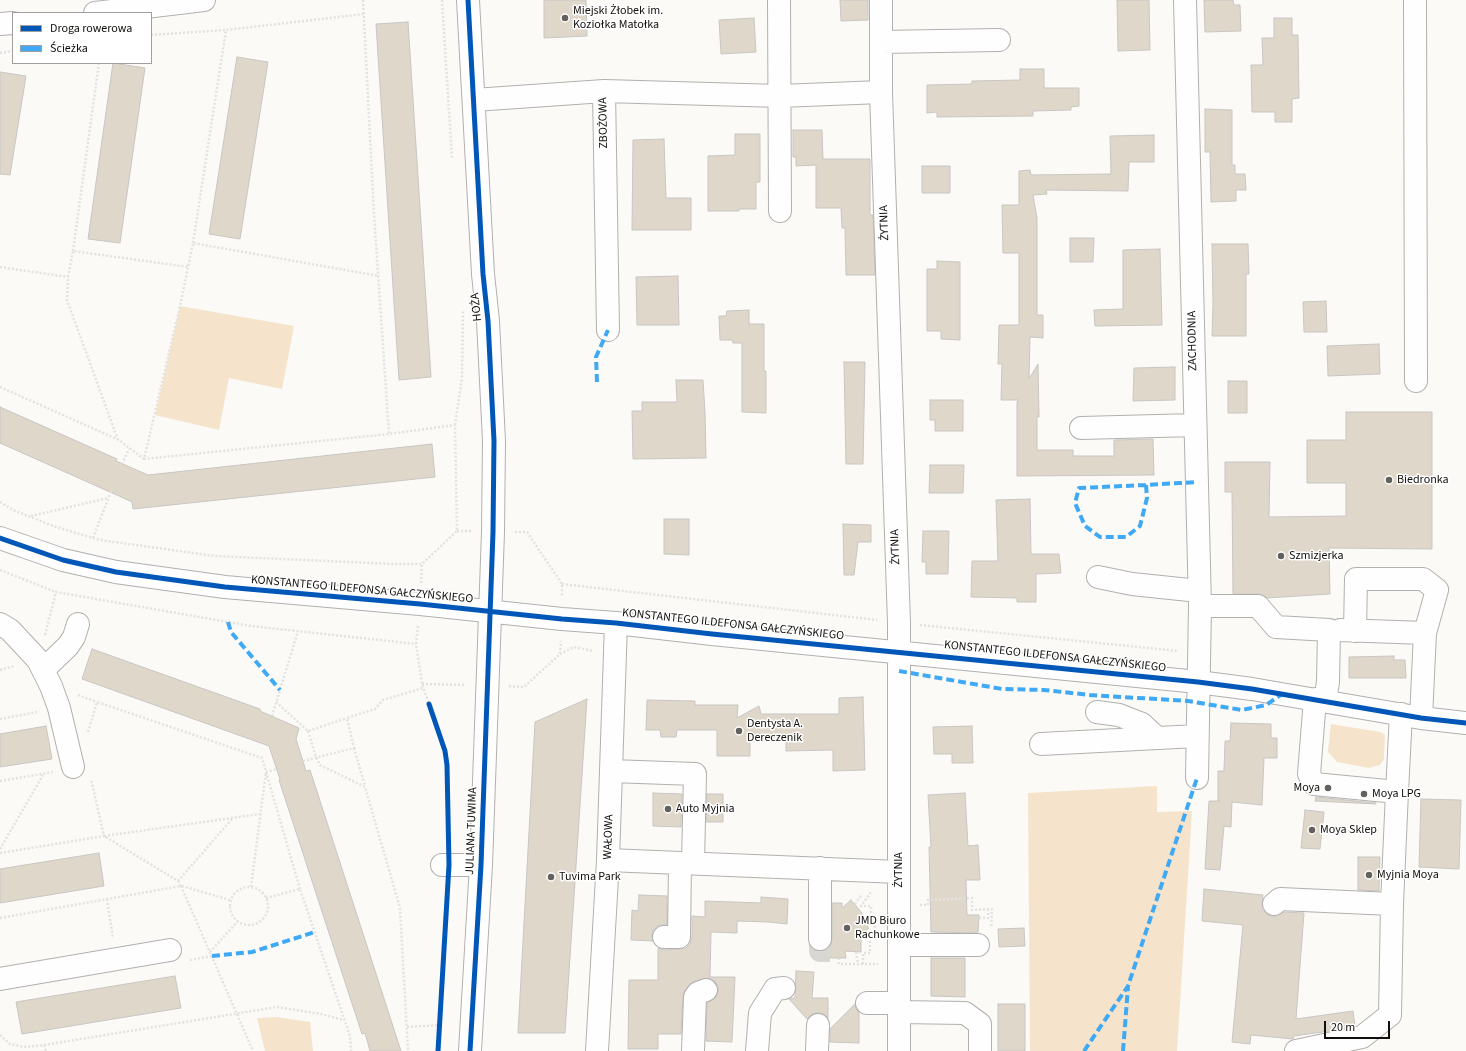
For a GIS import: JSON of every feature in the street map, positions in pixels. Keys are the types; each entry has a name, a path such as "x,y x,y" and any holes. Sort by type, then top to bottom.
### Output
{"street":[{"path":"102,12 204,0"},
{"name":"HOŻA","path":"468,0 494,441 490,612"},
{"path":"779,0 780,211"},
{"name":"ŻYTNIA","path":"881,0 881,92 899,615 893,871 899,955 899,1051"},
{"name":"ZACHODNIA","path":"1185,0 1200,598 1197,778"},
{"path":"1415,0 1416,381"},
{"path":"0,24 12,23"},
{"path":"881,42 999,40"},
{"path":"474,100 604,91"},
{"name":"ZBOŻOWA","path":"608,330 604,91 780,96 881,92"},
{"path":"1081,428 1196,425"},
{"name":"KONSTANTEGO ILDEFONSA GAŁCZYŃSKIEGO","path":"0,538 63,560 130,575 225,587 616,623 712,634 1198,682 1252,689 1411,716 1466,723"},
{"path":"1098,577 1200,598 1258,606 1276,627 1425,633"},
{"path":"1296,1051 1362,1037 1390,1014 1392,904 1397,792 1425,633 1437,590 1423,579 1356,580 1355,631"},
{"name":"JULIANA TUWIMA","path":"470,1051 481,865 490,612"},
{"name":"WAŁOWA","path":"597,1051 608,860 616,623"},
{"path":"0,624 10,630 41,665 59,708 73,767"},
{"path":"41,665 68,646 74,637 78,624"},
{"path":"1329,630 1328,682 1320,700 1308,774 1314,784 1397,792"},
{"path":"1097,712 1119,715 1142,724 1157,738"},
{"path":"1041,744 1198,736"},
{"path":"611,771 696,774 679,937 664,937"},
{"path":"608,860 893,871"},
{"path":"442,865 481,865"},
{"path":"828,869 845,905"},
{"path":"820,939 828,869"},
{"path":"1274,904 1280,899 1392,904"},
{"path":"899,955 978,945"},
{"path":"0,979 170,950"},
{"path":"757,1051 760,1012 775,989 784,988"},
{"path":"693,1051 695,997 698,993 706,990"},
{"path":"866,1003 899,1008 965,1013 980,1024 980,1051"},
{"path":"817,1051 818,1025"}],"path":[{"path":"363,0 374,214 389,434"},
{"path":"442,0 453,165"},
{"path":"152,35 226,30 364,14"},
{"path":"144,459 193,243 226,30"},
{"path":"0,53 12,51"},
{"path":"99,64 73,251 68,277 67,300 118,440"},
{"path":"193,243 379,276"},
{"path":"73,251 188,267"},
{"path":"0,267 68,277"},
{"path":"0,502 53,526 100,540 215,556 422,564 456,531 455,425 462,378 462,303"},
{"path":"0,387 118,440 144,459 389,434 455,425"},
{"path":"122,464 129,449"},
{"path":"93,538 112,489"},
{"path":"30,516 108,498"},
{"path":"0,570 56,592 251,626 416,644"},
{"path":"41,665 56,592"},
{"path":"420,604 416,644 423,688 429,704"},
{"path":"272,716 298,631"},
{"path":"308,731 375,709 383,700 423,688"},
{"path":"87,734 97,702 262,758 300,889 350,1036 351,1051"},
{"path":"276,702 308,731 316,758 320,765 365,787"},
{"path":"0,719 13,716"},
{"path":"347,718 354,748 400,908 408,1051"},
{"path":"303,761 354,748"},
{"path":"0,781 43,774 87,764 104,836 178,881 252,1051"},
{"path":"266,772 277,769"},
{"path":"251,887 266,772"},
{"path":"0,849 43,774"},
{"path":"0,853 104,836 260,814"},
{"path":"178,881 232,819"},
{"path":"863,964 863,953 870,953 870,937 875,937 874,918 871,919 871,906 861,906 893,871"},
{"path":"0,918 181,886 230,900"},
{"path":"251,887 257,889 266,898 268,905 265,917 261,922 249,926 237,922 230,912 230,900 238,890 251,887"},
{"path":"266,898 300,889"},
{"path":"845,905 862,894"},
{"path":"915,905 928,905 928,900 972,898 972,910 992,909 991,937 982,938 982,944 978,945"},
{"path":"107,899 116,959"},
{"path":"979,918 988,918 988,909"},
{"path":"210,952 237,922"},
{"path":"856,952 858,964"},
{"path":"839,958 839,964 863,964 899,955"},
{"path":"0,1035 10,1044 24,1047 44,1045 277,1007 321,1014 344,1020"},
{"path":"407,1028 439,1025"},
{"path":"44,1045 46,1051"}],"shaded area":[{"path":"180,306 294,326 282,389 229,378 219,430 155,415"},
{"path":"1331,724 1380,732 1385,735 1384,759 1380,765 1369,768 1337,762 1328,752"},
{"path":"1157,786 1157,812 1192,811 1177,1051 1030,1051 1028,793"},
{"path":"276,1017 310,1022 313,1051 265,1051 257,1018"}],"building":[{"name":"Miejski Żłobek im. Koziołka Matołka","path":"544,0 586,0 587,36 544,38"},
{"path":"840,0 868,0 868,20 841,21"},
{"path":"1117,0 1149,0 1150,50 1118,51"},
{"path":"1204,0 1233,0 1234,5 1240,5 1241,31 1205,32"},
{"path":"754,18 756,52 721,54 719,20"},
{"path":"1274,18 1292,18 1292,35 1298,35 1299,98 1292,99 1292,122 1275,122 1275,112 1252,112 1251,65 1263,65 1262,38 1274,38"},
{"path":"408,22 431,377 399,380 376,24"},
{"path":"237,57 268,62 240,239 209,234"},
{"path":"113,64 145,68 120,243 88,239"},
{"path":"1020,69 1044,69 1044,88 1079,88 1079,106 1071,107 1071,110 1033,111 1033,116 937,117 937,112 927,113 927,85 972,84 972,81 1020,80"},
{"path":"0,72 26,76 10,175 0,174"},
{"path":"1205,109 1232,110 1232,165 1235,165 1235,174 1245,174 1246,190 1236,190 1236,201 1211,202 1210,152 1205,152"},
{"path":"793,130 822,130 823,159 870,159 870,215 873,215 875,275 846,275 845,228 842,228 841,208 816,208 816,165 796,166 796,157 793,157"},
{"path":"735,134 760,134 760,182 756,182 756,209 739,209 739,211 708,211 708,156 735,155"},
{"path":"1154,135 1154,162 1129,162 1128,191 1046,190 1047,194 1033,195 1037,218 1037,315 1043,315 1043,338 1030,337 1029,379 1038,364 1039,417 1037,417 1037,450 1073,450 1073,456 1114,456 1114,440 1153,439 1154,475 1017,476 1018,400 1001,400 1002,364 998,364 999,325 1019,325 1019,253 1003,253 1002,205 1019,205 1019,171 1030,170 1031,175 1111,174 1110,136"},
{"path":"664,139 666,198 691,198 691,230 632,230 633,140"},
{"path":"922,166 950,166 950,193 922,193"},
{"path":"1070,238 1094,238 1093,262 1070,262"},
{"path":"1212,244 1248,244 1249,274 1246,274 1246,336 1212,336"},
{"path":"1160,249 1162,325 1095,326 1094,310 1123,309 1123,250"},
{"path":"937,261 960,262 960,340 941,339 941,331 927,331 927,269 937,269"},
{"path":"678,276 679,325 637,325 636,277"},
{"path":"1326,301 1327,332 1304,332 1303,302"},
{"path":"749,310 749,324 764,324 766,413 742,412 742,343 733,343 732,340 720,340 719,316 726,316 727,311"},
{"path":"1379,344 1380,374 1328,376 1327,346"},
{"path":"844,362 865,362 863,464 846,464"},
{"path":"1175,367 1175,400 1133,401 1134,368"},
{"path":"676,380 703,380 706,458 633,459 632,411 642,411 642,402 677,402"},
{"path":"1228,381 1247,381 1247,413 1228,413"},
{"path":"930,400 963,400 963,431 935,431 935,420 930,420"},
{"path":"0,407 117,459 116,461 148,475 432,444 435,477 133,509 132,502 0,443"},
{"path":"1346,412 1432,412 1432,549 1329,548 1330,594 1267,598 1258,594 1233,594 1232,492 1225,492 1225,462 1270,462 1269,517 1346,516 1346,483 1307,483 1307,440 1346,440"},
{"path":"930,465 964,465 963,493 929,493"},
{"path":"1030,499 1031,554 1059,554 1061,573 1036,574 1036,602 1017,602 1017,598 971,597 972,561 998,561 996,500"},
{"path":"664,519 689,519 689,555 664,554"},
{"path":"843,524 871,525 871,542 858,542 854,575 844,575"},
{"path":"923,531 949,531 948,574 926,574 926,562 922,562"},
{"path":"92,649 260,709 260,711 299,728 296,739 306,771 310,770 401,1051 370,1051 365,1033 362,1034 269,746 82,679"},
{"path":"1394,656 1394,660 1405,660 1406,678 1349,678 1349,657"},
{"path":"863,697 865,770 833,771 833,750 786,751 786,741 750,741 750,756 717,756 717,730 677,730 676,737 661,737 660,730 646,730 647,700 695,701 695,705 738,705 737,718 759,706 761,714 839,714 839,698"},
{"name":"Tuvima Park","path":"587,699 565,1033 518,1033 535,722"},
{"path":"1231,723 1271,724 1271,738 1277,738 1277,758 1264,758 1262,805 1232,802 1231,827 1224,826 1220,870 1205,869 1209,801 1218,801 1218,771 1224,771 1225,741 1230,741"},
{"path":"46,726 52,759 0,767 0,734"},
{"path":"972,726 973,763 952,763 952,754 934,754 933,727"},
{"name":"Auto Myjnia","path":"653,793 682,794 681,827 653,826"},
{"path":"965,793 968,846 978,845 980,880 966,880 967,915 979,915 978,933 931,932 929,847 931,847 928,795"},
{"path":"707,794 723,794 723,822 706,822"},
{"path":"1316,797 1376,803 1376,804 1315,801"},
{"path":"1421,799 1461,800 1459,869 1419,867"},
{"name":"Moya Sklep","path":"1305,810 1324,812 1320,849 1301,848"},
{"path":"99,853 104,886 0,903 0,869"},
{"name":"Myjnia Moya","path":"1358,857 1380,857 1379,891 1358,890"},
{"path":"1204,889 1263,895 1262,909 1270,916 1276,916 1284,912 1304,913 1296,1019 1353,1011 1355,1026 1294,1036 1293,1039 1251,1035 1250,1044 1232,1042 1243,925 1202,921"},
{"path":"639,895 667,896 667,924 658,926 653,930 653,941 631,940 632,910 638,911"},
{"path":"761,897 788,899 787,924 737,921 737,933 711,932 710,977 735,977 732,1042 706,1041 707,1003 715,998 718,992 718,986 714,981 708,978 694,981 685,990 683,997 681,1034 658,1034 658,1049 628,1049 629,980 658,980 658,948 664,950 679,949 686,948 690,944 692,937 692,916 705,917 705,901 761,903"},
{"name":"JMD Biuro Rachunkowe","path":"851,900 862,913 862,921 869,928 861,935 861,952 845,951 846,958 828,958 828,948 831,945 832,939 832,903 842,903 842,908"},
{"path":"1024,928 1025,946 999,947 998,929"},
{"path":"931,958 965,958 965,997 931,996"},
{"path":"796,971 814,972 812,998 828,998 828,1018 824,1014 818,1013 812,1014 807,1019 789,999 795,998"},
{"path":"175,976 181,1008 22,1034 16,1002"},
{"path":"855,1004 856,1009 859,1012 859,1043 830,1042 830,1029"},
{"path":"998,1004 1025,1004 1025,1051 998,1051"}],"tunnel":[{"path":"820,939 820,951 839,951"}],"marked path":[{"path":"597,382 596,357 608,330"},
{"path":"1146,485 1147,498 1140,526 1126,537 1100,537 1085,526 1075,503 1079,488 1197,482"},
{"path":"228,622 231,632 280,690"},
{"path":"899,671 1002,689 1044,690 1090,695 1188,701 1242,710 1266,705 1282,694"},
{"path":"1084,1051 1128,986 1197,778"},
{"path":"212,956 252,952 315,932"},
{"path":"1123,1051 1128,987"}],"cycle path":[{"path":"468,0 494,441 493,532 481,865 470,1051"},
{"path":"0,538 63,560 116,572 225,587 616,623 712,634 1198,682 1252,689 1421,718 1466,723"},
{"path":"429,704 445,751 447,765 449,865 438,1051"}],"place":[{"name":"Miejski Żłobek im. Koziołka Matołka","path":"565,18"},
{"name":"Biedronka","path":"1389,480"},
{"name":"Szmizjerka","path":"1281,556"},
{"name":"Dentysta A. Dereczenik","path":"739,731"},
{"name":"Moya","path":"1328,788"},
{"name":"Moya LPG","path":"1364,794"},
{"name":"Auto Myjnia","path":"668,809"},
{"name":"Moya Sklep","path":"1312,830"},
{"name":"Myjnia Moya","path":"1369,875"},
{"name":"Tuvima Park","path":"551,877"},
{"name":"JMD Biuro Rachunkowe","path":"847,928"}]}
